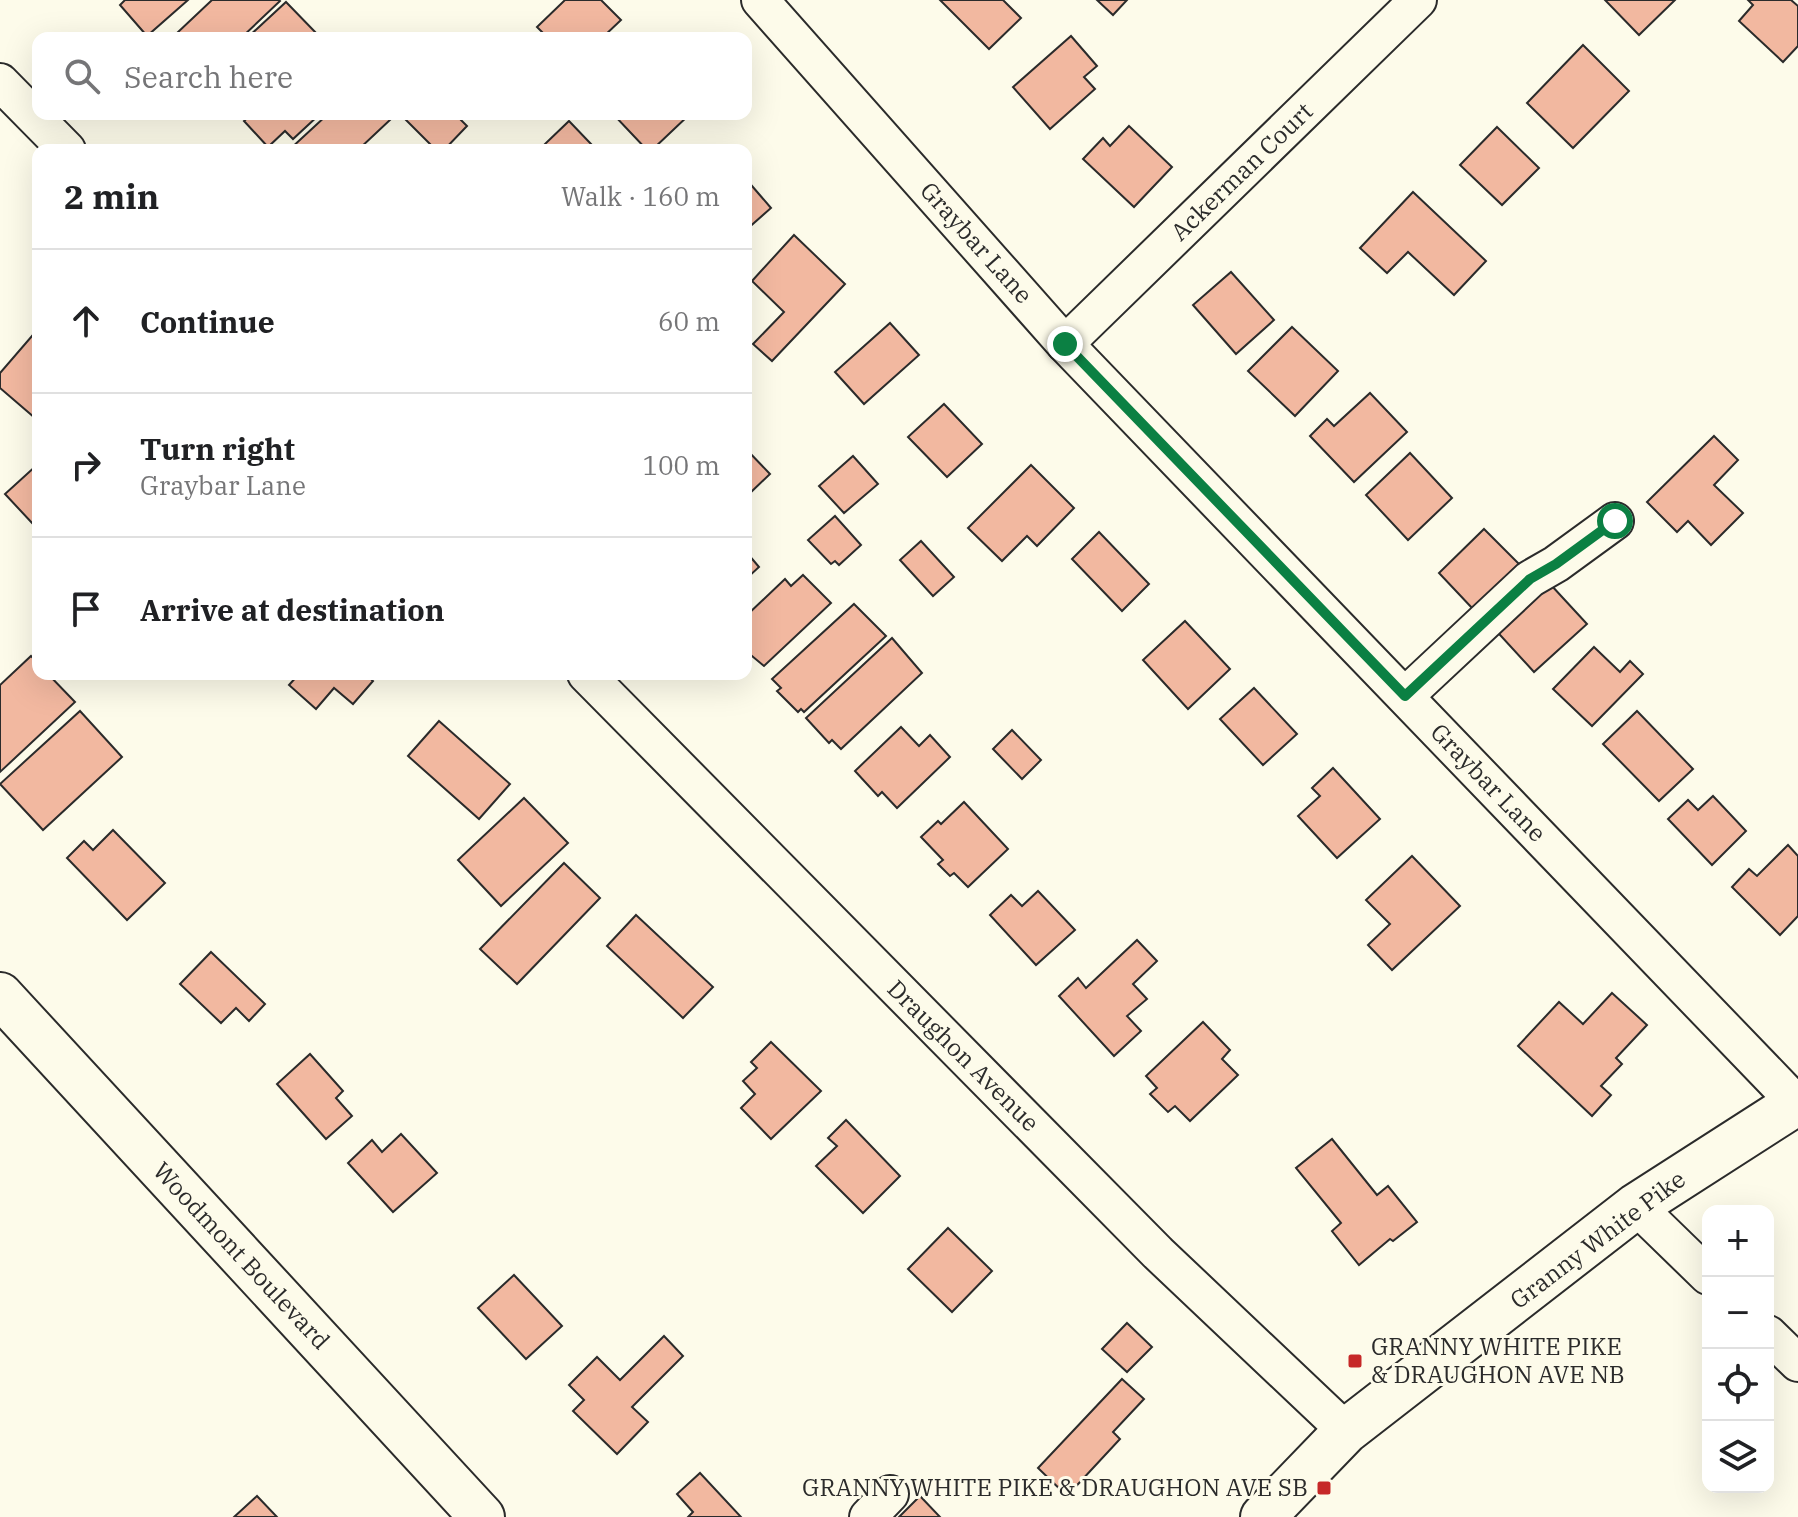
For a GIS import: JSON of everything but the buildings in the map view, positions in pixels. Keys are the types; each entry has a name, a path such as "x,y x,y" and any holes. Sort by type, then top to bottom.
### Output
{"main road":[{"name":"Woodmont Boulevard","path":"0,995 482,1517"},
{"name":"Granny White Pike","path":"1263,1517 1346,1431 1636,1206 1797,1103"}],"street":[{"name":"Graybar Lane","path":"760,0 1065,344 1797,1103"},
{"name":"Ackerman Court","path":"1065,344 1418,0"},
{"path":"0,82 32,114"},
{"path":"37,120 61,144"},
{"path":"1405,696 1530,579 1615,521"},
{"name":"Draughon Avenue","path":"592,680 1158,1253 1346,1431"},
{"path":"1636,1206 1702,1270"},
{"path":"1774,1340 1798,1363"}],"place":[{"name":"GRANNY WHITE PIKE & DRAUGHON AVE NB","path":"1355,1361"},
{"name":"GRANNY WHITE PIKE & DRAUGHON AVE SB","path":"1324,1488"}],"route":[{"path":"1065,344 1405,696 1530,579 1615,521"}]}
